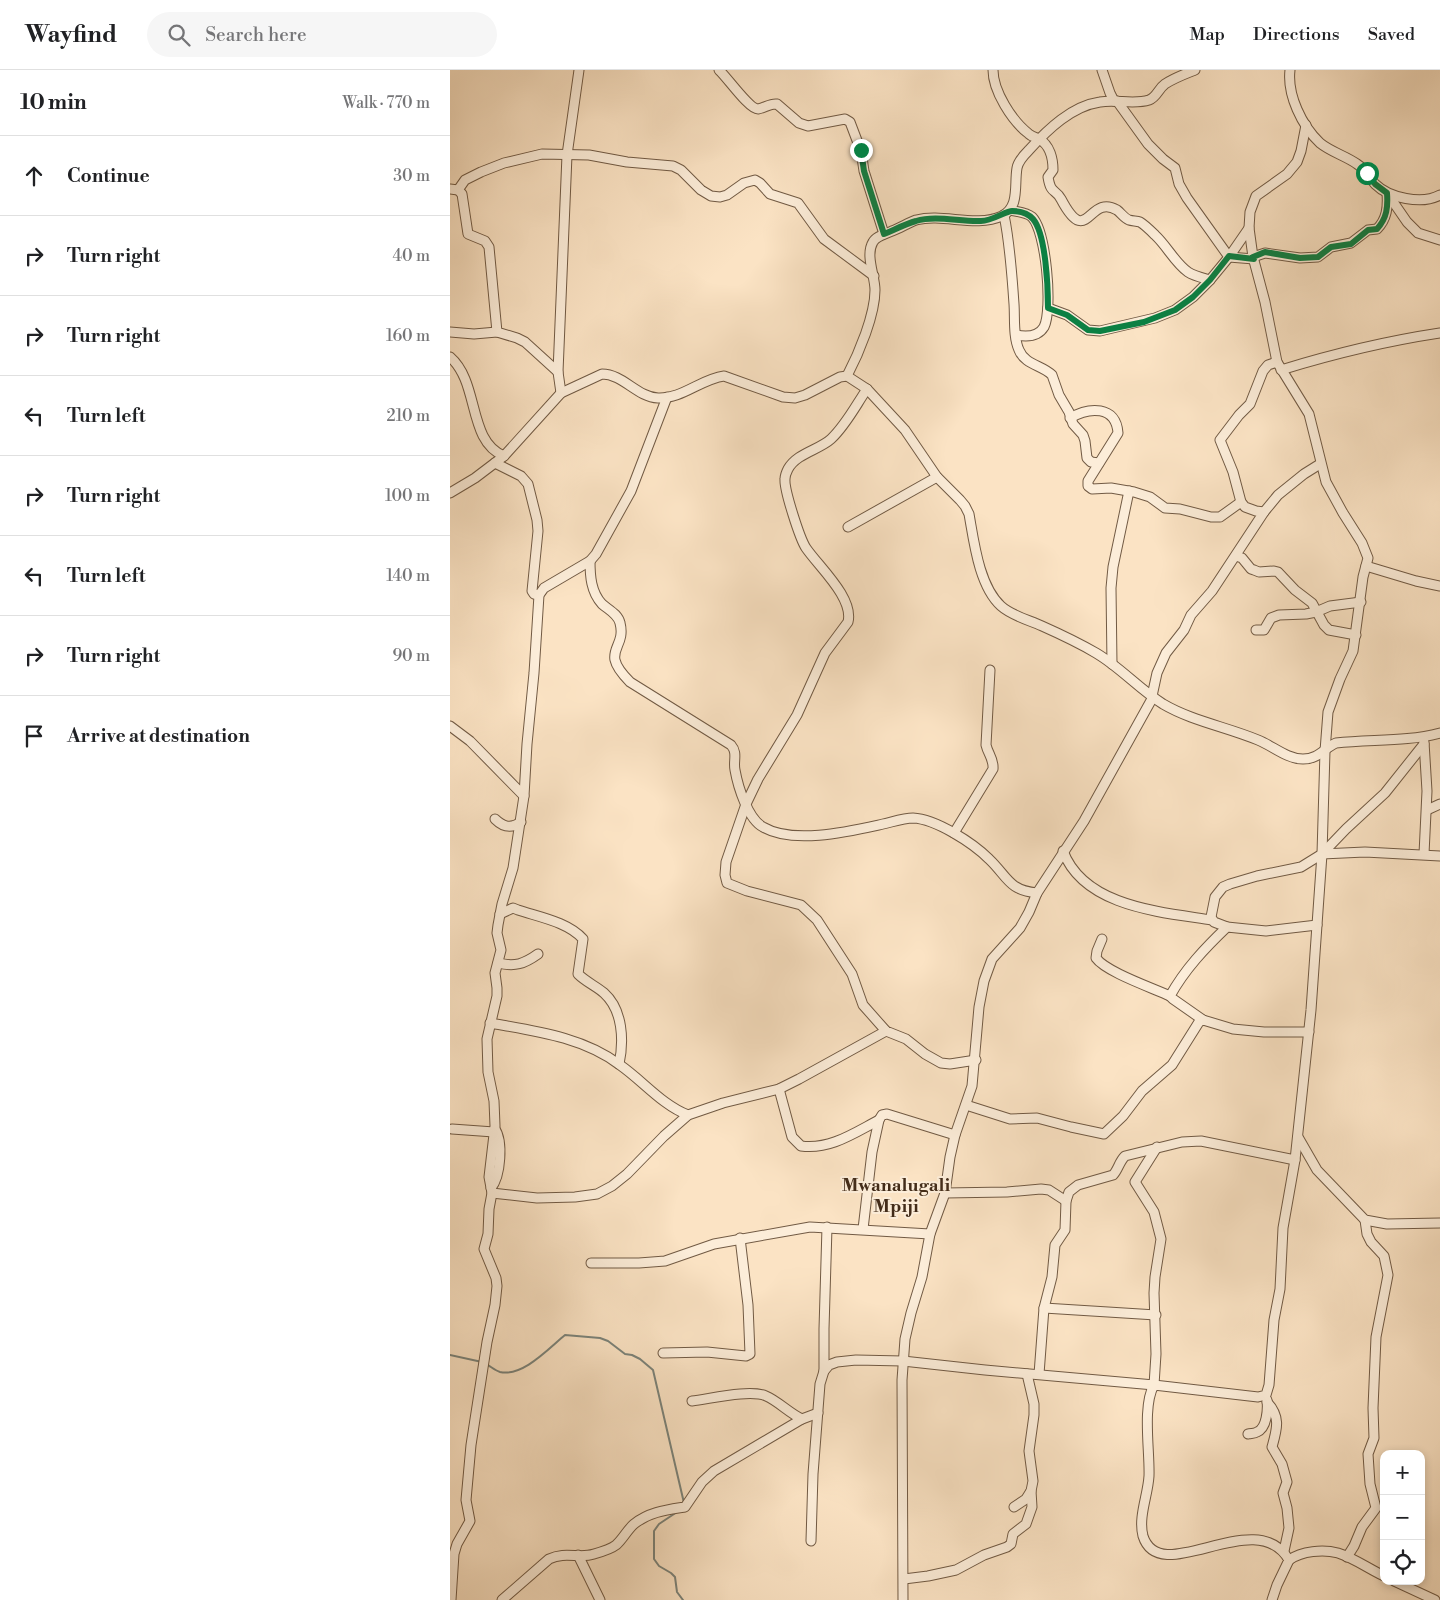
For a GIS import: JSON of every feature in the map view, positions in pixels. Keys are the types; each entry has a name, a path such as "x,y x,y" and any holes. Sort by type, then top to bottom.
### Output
{"street":[{"path":"561,393 558,372 567,155 579,70"},
{"path":"719,70 751,107 758,109 777,104 799,123 808,126 845,119 850,122 861,150 864,171 884,234"},
{"path":"993,70 993,78 1002,103 1030,136 1040,139 1051,154 1053,170 1048,177 1049,186 1052,191 1059,195 1074,220 1086,220 1102,206 1116,209 1127,219 1140,222 1156,236 1190,274 1210,280"},
{"path":"1102,70 1110,93 1148,144 1175,168 1178,184 1229,256 1254,258 1265,252 1300,258 1318,257 1331,247 1351,244 1368,230 1377,229 1382,223 1387,210 1387,193"},
{"path":"1099,463 1091,462 1086,458 1083,435 1073,424 1052,375 1027,362 1019,350 1016,335 1007,213 1014,203 1017,166 1056,123 1080,109 1099,102 1151,99 1167,83 1196,70"},
{"path":"1290,70 1290,86 1296,108 1306,125 1321,143 1357,164 1375,184 1387,193 1410,199 1430,198 1440,195"},
{"path":"1248,1434 1257,1432 1262,1428 1266,1416 1274,1320 1280,1289 1283,1228 1298,1136 1309,1032 1317,926 1328,712 1353,651 1363,577 1368,558 1362,543 1329,487 1320,464 1320,454 1309,414 1279,366 1249,228 1250,212 1256,196 1287,174 1297,162 1306,125"},
{"path":"497,332 489,247 485,241 468,234 462,194 454,189 465,180 504,163 542,154 589,155 627,162 673,166 681,170 701,190 711,196 720,197 727,195 744,183 755,180 770,194 798,203 824,239 874,276"},
{"path":"1387,193 1407,222 1418,233 1440,240"},
{"path":"847,376 864,340 874,300 874,276 869,248 874,240 884,234 916,220 980,221 991,220 1007,213 1024,213 1032,217 1041,238 1048,282 1048,308 1044,326 1040,332 1030,336 1016,335"},
{"path":"1048,308 1067,315 1088,330 1100,331 1144,322 1175,310 1193,297 1210,280 1249,228"},
{"path":"450,332 474,334 497,332 517,338 525,342 558,372"},
{"path":"1264,512 1245,507 1241,502 1233,472 1220,440 1250,404 1263,371 1268,365 1279,366 1329,357 1440,333"},
{"path":"450,357 457,363 467,379 479,427 486,444 496,453 504,456"},
{"path":"450,493 504,456 561,393 597,376 605,374 621,380 652,397 667,397 680,394 717,377 724,376 783,397 796,398 840,377 847,376 867,389 905,430 937,477 965,506 969,514 980,569 995,599 1002,607 1096,653 1152,697 1164,704 1258,740 1297,758 1313,758 1325,752 1336,743 1424,741 1440,733"},
{"path":"867,389 832,438 820,448 796,459 786,474 787,492 801,539 806,548 834,582 849,609 850,616 848,622 825,653 797,715 758,779 746,804 726,862 725,875 727,883 800,905 817,920 852,974 863,1005 886,1031 906,1039 925,1054 942,1063 950,1064 976,1060"},
{"path":"451,1600 454,1554 457,1544 470,1521 466,1500 471,1446 486,1342 495,1305 496,1278 484,1248 488,1234 489,1209 497,1175 500,1149 499,1136 494,1130 494,1101 488,1072 487,1039 497,988 495,973 501,950 497,932 502,904 513,868 521,822 539,595 544,588 590,561 596,554 631,490 667,397"},
{"path":"1070,418 1092,409 1106,412 1114,421 1118,433 1088,481 1088,486 1092,488 1111,488 1129,491 1150,497 1165,508 1180,509 1211,517 1220,517 1241,502"},
{"path":"495,463 521,476 528,484 538,531 532,591 534,594 539,595"},
{"path":"903,1600 902,1473 903,1360 905,1339 922,1278 930,1234 945,1194 955,1135 972,1086 976,1060 979,1007 984,981 992,959 1020,928 1037,893 1084,821 1152,697 1157,674 1166,653 1184,630 1191,615 1212,591 1264,512 1278,495 1320,464"},
{"path":"848,527 937,477"},
{"path":"1112,664 1113,567 1129,491"},
{"path":"1236,556 1242,558 1251,569 1260,572 1278,572 1295,590 1308,599 1324,626 1330,630 1356,635"},
{"path":"590,561 590,578 597,596 602,604 618,617 621,624 621,633 614,654 614,661 630,682 735,749 735,769 746,804 752,817 762,826 771,831 790,835 841,833 913,818 929,822 954,833 974,845 991,860 1011,884 1018,889 1037,893"},
{"path":"1366,566 1440,586"},
{"path":"1256,630 1264,630 1271,618 1279,615 1306,614 1330,606 1361,602"},
{"path":"954,833 993,769 993,760 987,751 986,745 990,670"},
{"path":"450,726 470,741 524,796"},
{"path":"1424,741 1427,810 1424,854"},
{"path":"1212,920 1215,897 1223,887 1257,876 1301,867 1322,854 1385,793 1424,741"},
{"path":"1427,810 1440,804"},
{"path":"495,820 507,826 517,825 521,822"},
{"path":"1063,851 1074,871 1104,896 1166,912 1212,920 1227,927 1266,931 1317,926"},
{"path":"1322,854 1365,852 1440,856"},
{"path":"500,914 513,908 569,928 583,939 578,974 604,994 612,1003 622,1033 623,1042 620,1064"},
{"path":"1170,996 1180,978 1200,953 1227,927"},
{"path":"1102,939 1096,958 1099,962 1111,970 1170,996 1203,1020 1233,1029 1264,1032 1309,1032"},
{"path":"498,963 514,966 538,954"},
{"path":"966,1105 1010,1119 1036,1118 1104,1134 1123,1116 1142,1091 1172,1065 1199,1022 1203,1020"},
{"path":"490,1023 551,1034 574,1041 598,1052 620,1064 671,1107 688,1115"},
{"path":"492,1190 538,1198 575,1197 596,1194 612,1186 627,1174 664,1136 688,1115 723,1103 778,1089 799,1080 886,1031"},
{"path":"778,1089 792,1137 801,1146 823,1147 879,1120"},
{"path":"863,1229 872,1152 879,1120 882,1115 887,1114 955,1135"},
{"path":"452,1130 494,1130"},
{"path":"1298,1136 1317,1170 1365,1220 1367,1234 1371,1242 1384,1256 1388,1275 1376,1337 1372,1408 1374,1438 1368,1454 1370,1484 1376,1508 1362,1527 1347,1557"},
{"path":"1039,1374 1044,1308 1052,1277 1055,1244 1065,1230 1066,1201 1069,1192 1078,1185 1113,1175 1125,1156 1182,1142 1201,1141 1295,1160"},
{"path":"1157,1147 1135,1182 1154,1212 1161,1239 1155,1276 1156,1354 1154,1386 1149,1403 1149,1478 1142,1527 1145,1541 1158,1552 1174,1555 1195,1552 1226,1542 1258,1540 1272,1543 1284,1551 1289,1560"},
{"path":"945,1194 1041,1189 1050,1190 1066,1201"},
{"path":"1365,1220 1388,1224 1440,1223"},
{"path":"811,1541 820,1384 824,1371 827,1227"},
{"path":"591,1263 665,1261 714,1244 792,1229 827,1227 930,1234"},
{"path":"663,1353 707,1352 746,1356 750,1354 748,1305 740,1238"},
{"path":"1044,1308 1156,1315"},
{"path":"824,1371 829,1365 837,1362 903,1360 1027,1374 1216,1391 1266,1399 1276,1416 1277,1429 1272,1447 1282,1464 1288,1482 1283,1493 1289,1528 1284,1551"},
{"path":"904,1579 953,1571 984,1555 1009,1546 1012,1542 1013,1534 1026,1524 1032,1507 1031,1491 1033,1481 1029,1451 1034,1416 1034,1404 1027,1374"},
{"path":"692,1401 739,1394 760,1394 767,1396 789,1413 802,1419"},
{"path":"502,1600 549,1559 558,1555 578,1556 595,1554 616,1545 631,1526 655,1512 685,1507 702,1482 714,1471 802,1419 818,1413"},
{"path":"1014,1507 1026,1499 1031,1491"},
{"path":"1272,1600 1289,1560 1304,1553 1337,1553 1380,1574"},
{"path":"578,1556 600,1600"},
{"path":"1403,1585 1435,1600"}],"waterway":[{"path":"486,1364 500,1372 518,1370 535,1360 565,1335 600,1338 608,1341 625,1354 640,1359 653,1370 684,1503"},
{"path":"450,1355 482,1362"},
{"path":"677,1512 659,1524 654,1531 654,1559 659,1566 675,1577 677,1592 683,1600"}],"district":[{"name":"Mwanalugali Mpiji","path":"896,1195"}],"route":[{"path":"861,150 864,171 884,234 916,220 980,221 991,220 1004,215 1010,210 1024,213 1032,217 1041,238 1048,282 1048,308 1067,315 1088,330 1100,331 1144,322 1175,310 1193,297 1210,280 1229,256 1254,259 1253,257 1265,252 1300,258 1318,257 1331,247 1351,244 1368,230 1377,229 1382,223 1387,210 1387,193 1375,184 1367,173"}]}
